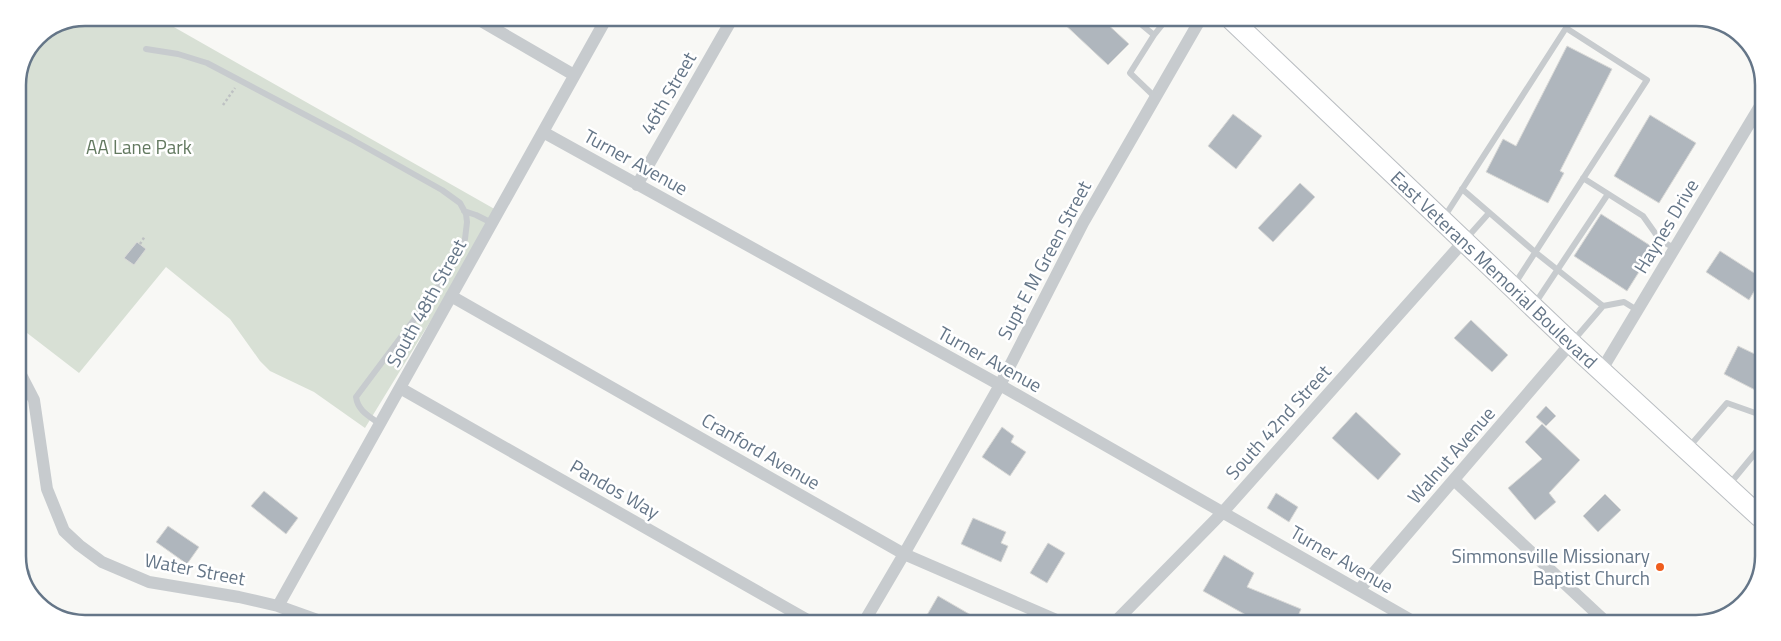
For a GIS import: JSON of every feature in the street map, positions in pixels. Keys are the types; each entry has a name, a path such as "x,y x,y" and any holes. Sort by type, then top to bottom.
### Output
{"main road":[{"name":"East Veterans Memorial Boulevard","path":"1238,26 1571,343 1687,450 1755,509"}],"street":[{"path":"490,26 574,75"},
{"name":"South 48th Street","path":"278,606 602,26"},
{"name":"46th Street","path":"637,185 728,26"},
{"name":"Supt E M Green Street","path":"868,615 1000,385 1084,222 1196,26"},
{"name":"Haynes Drive","path":"1601,371 1755,114"},
{"name":"Turner Avenue","path":"543,132 1000,385 1402,615"},
{"name":"South 42nd Street","path":"1122,615 1223,512 1464,241"},
{"name":"Cranford Avenue","path":"451,296 904,554 1044,615"},
{"name":"Walnut Avenue","path":"1359,590 1571,343"},
{"name":"Water Street","path":"26,384 34,400 47,489 64,531 74,540 102,562 148,582 239,597 278,606 305,615"},
{"name":"Pandos Way","path":"400,388 799,615"},
{"path":"1454,480 1598,615"}],"lane":[{"path":"1143,26 1154,35"},
{"path":"1155,97 1130,73 1161,26"},
{"path":"1442,220 1566,28 1647,80 1512,287"},
{"path":"146,49 178,54 207,63 359,143 442,190 460,203 467,222 467,230 461,248 434,293 356,397 357,405 361,411 380,424"},
{"path":"1583,178 1643,216 1660,240 1674,248"},
{"path":"1462,189 1535,252 1603,306"},
{"path":"1533,306 1608,194"},
{"path":"464,211 492,223"},
{"path":"1464,241 1489,213"},
{"path":"1571,343 1603,306 1624,302 1637,310"},
{"path":"1687,450 1727,403 1755,413"},
{"path":"1727,486 1755,453"}],"path":[{"path":"223,105 240,80"},
{"path":"140,244 145,236"}],"green space":[{"name":"AA Lane Park","path":"85,26 172,26 498,211 365,428 314,392 270,371 260,361 230,319 166,267 79,373 26,332 27,74 36,52 43,43 63,31"}],"building":[{"path":"1066,26 1110,26 1129,44 1108,65"},
{"path":"1567,46 1612,69 1560,171 1564,173 1548,203 1486,172 1503,139 1516,146"},
{"path":"1233,114 1262,136 1236,169 1208,146"},
{"path":"1650,115 1696,143 1659,203 1614,176"},
{"path":"1300,183 1315,197 1273,242 1258,228"},
{"path":"1601,214 1654,248 1627,291 1574,256"},
{"path":"137,242 146,249 134,265 124,258"},
{"path":"1720,251 1755,274 1755,290 1749,300 1706,272"},
{"path":"1471,320 1508,355 1492,372 1454,338"},
{"path":"1738,346 1755,354 1755,390 1724,374"},
{"path":"1546,406 1556,416 1546,426 1536,417"},
{"path":"1356,412 1401,454 1378,480 1332,438"},
{"path":"1542,424 1580,460 1549,493 1556,502 1535,520 1508,488 1542,459 1525,442"},
{"path":"1002,427 1014,436 1011,442 1026,452 1010,476 982,457"},
{"path":"264,491 298,518 286,534 251,506"},
{"path":"1276,493 1298,507 1289,522 1267,508"},
{"path":"1605,494 1621,510 1598,532 1583,516"},
{"path":"973,518 1006,532 1001,543 1008,546 1001,562 961,544"},
{"path":"168,526 199,547 187,564 156,542"},
{"path":"1048,543 1065,553 1047,583 1030,573"},
{"path":"1224,555 1254,573 1247,587 1301,609 1298,615 1246,615 1203,591"},
{"path":"938,596 971,615 927,615"}],"place":[{"name":"Simmonsville Missionary Baptist Church","path":"1660,567"}]}
